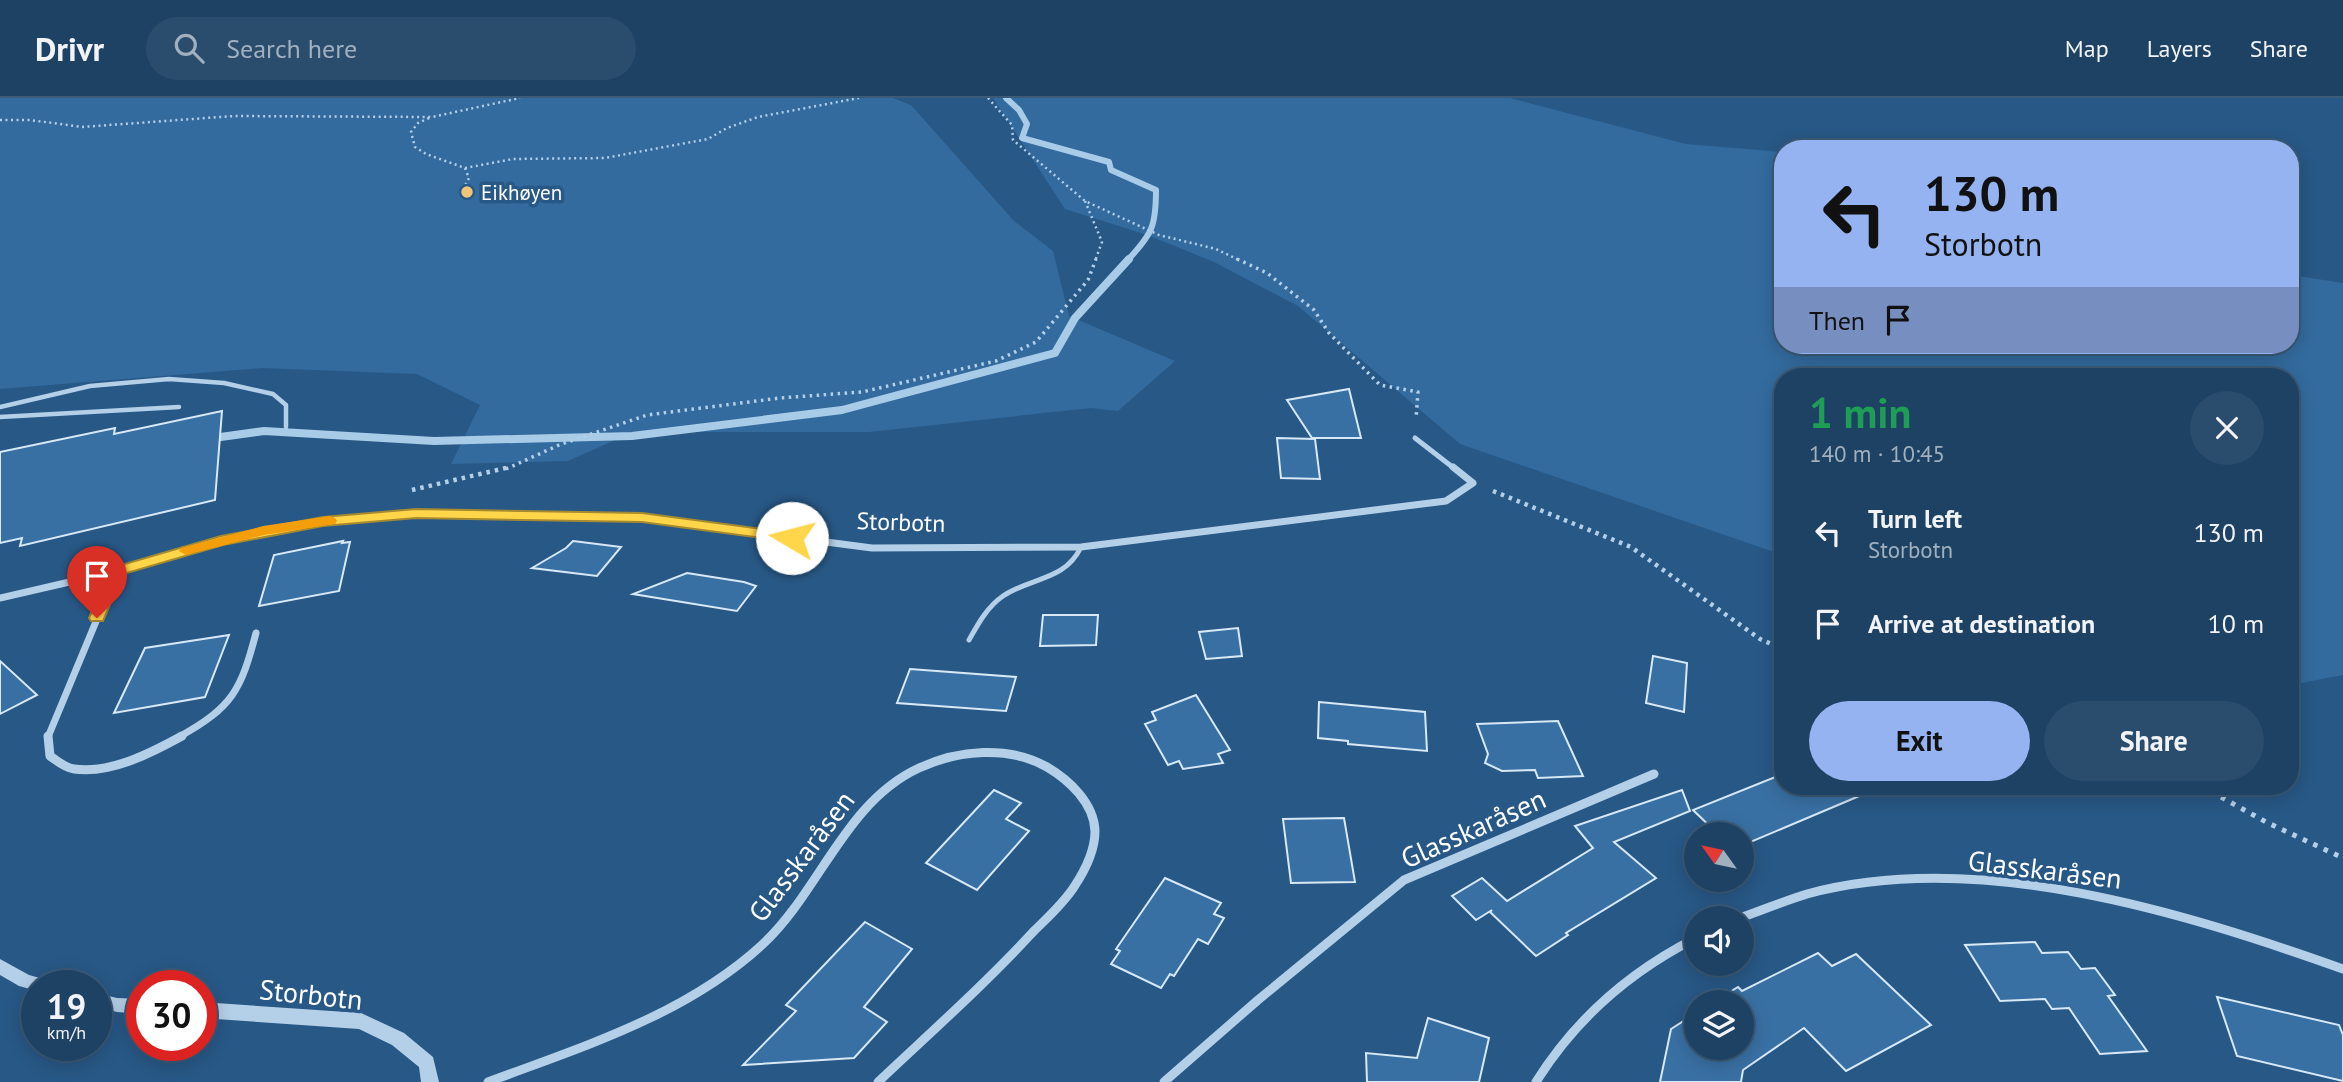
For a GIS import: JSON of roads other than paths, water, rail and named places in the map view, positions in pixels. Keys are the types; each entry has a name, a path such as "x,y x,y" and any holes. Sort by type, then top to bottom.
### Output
{"street":[{"name":"Storbotn","path":"0,598 117,571 263,531 323,521 416,514 642,518 872,548 1081,547 1447,502 1473,483 1415,438"},
{"path":"117,571 48,733 50,756 73,769 114,765 169,744 221,710 239,688 256,633"},
{"name":"Glasskaråsen","path":"488,1082 627,1028 719,981 764,943 805,897 854,821 879,792 917,769 962,753 1003,752 1035,760 1061,776 1085,801 1095,830 1088,858 1073,888 1009,960 878,1082"},
{"name":"Glasskaråsen","path":"1164,1082 1258,1000 1404,880 1654,774"},
{"name":"Glasskaråsen","path":"1754,911 1856,883 1945,879 2080,891 2164,910 2260,937 2343,969"},
{"path":"1536,1082 1553,1053 1599,1003 1670,950 1684,944"},
{"path":"0,966 21,979"},
{"name":"Storbotn","path":"217,1011 360,1021 398,1039 427,1063 430,1082"}],"lane":[{"path":"0,407 90,386 169,379 224,383 273,394 286,405 286,427"},
{"path":"0,417 179,407"},
{"path":"969,640 987,608 1007,594 1066,569 1077,558 1081,547"}],"waterway":[{"path":"1006,98 1019,110 1027,124 1022,138 1109,162 1111,170 1156,190 1151,229 1127,261"},
{"path":"206,439 264,431 434,441 632,436 842,410 1055,353 1075,318 1129,259"}],"place":[{"name":"Eikhøyen","path":"467,192"}]}
